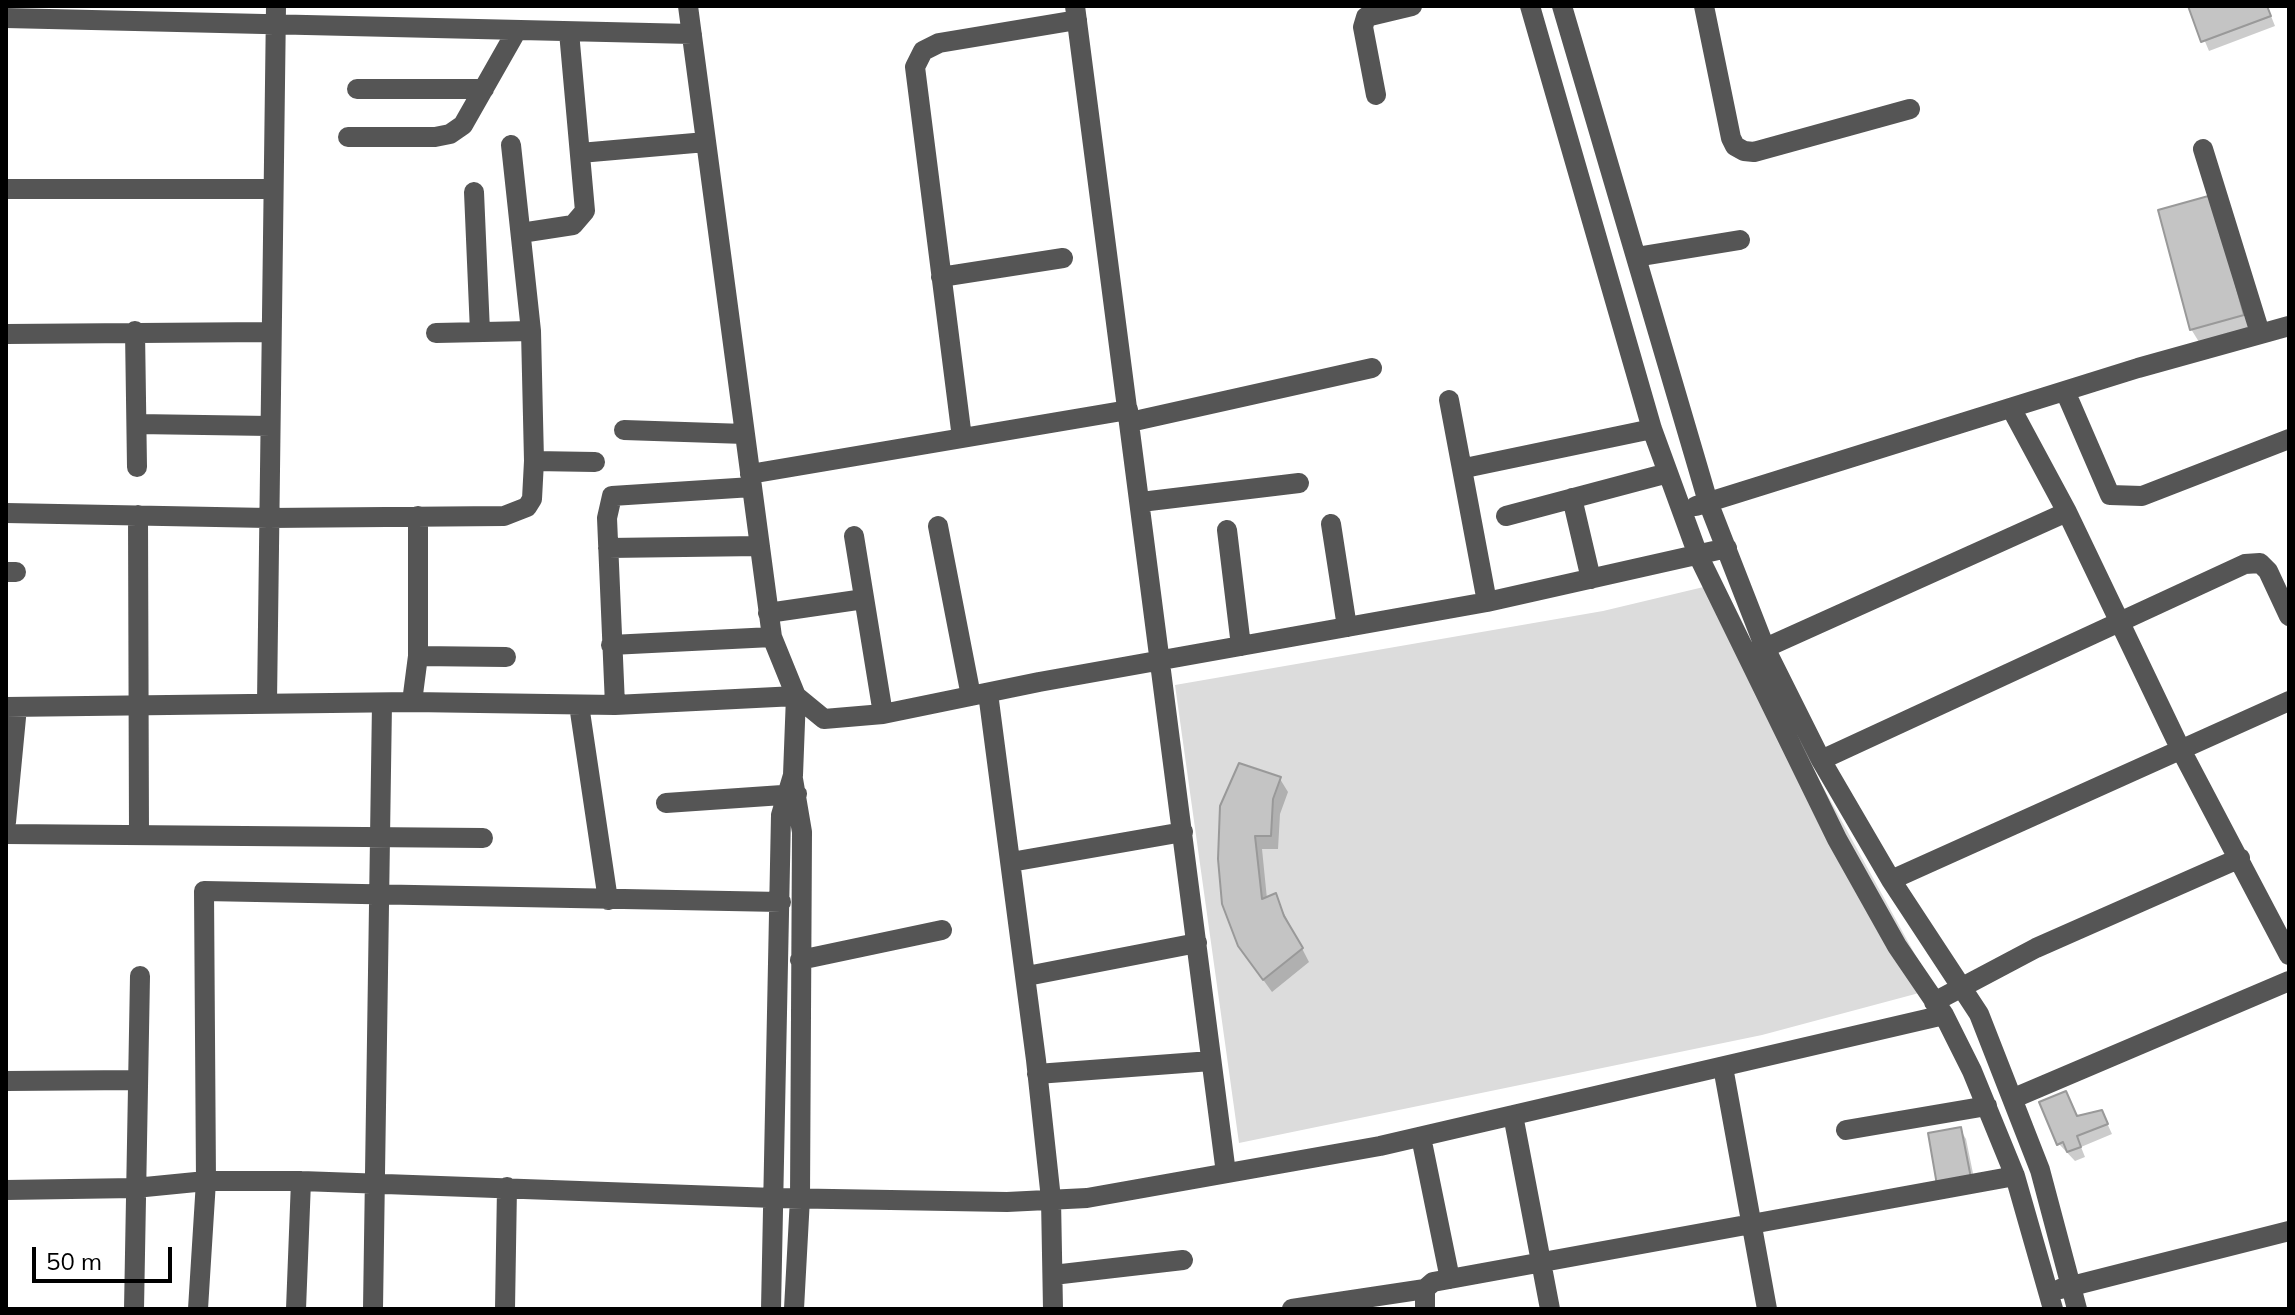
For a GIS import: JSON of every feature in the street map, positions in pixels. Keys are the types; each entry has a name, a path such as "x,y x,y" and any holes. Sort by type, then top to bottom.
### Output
{"street":[{"path":"688,6 768,613 772,637 796,696 792,788 802,832 800,1198 794,1309"},
{"path":"1376,95 1363,27 1366,17 1412,6"},
{"path":"1530,6 1652,429 1698,555 1837,839 1897,946 1939,1008 1987,1106 2015,1176 2051,1300 2072,1286 2289,1231"},
{"path":"1562,6 1708,502 1765,648 1821,760 1891,880 1979,1014 2040,1170 2077,1309"},
{"path":"1704,6 1731,138 1735,146 1744,151 1754,152 1910,109"},
{"path":"962,438 915,67 923,51 939,43 1076,13 1226,1173"},
{"path":"6,18 276,15 517,30 692,34"},
{"path":"267,703 276,15"},
{"path":"348,137 435,137 450,134 463,125 517,30"},
{"path":"521,233 559,230 580,220 585,211 569,32"},
{"path":"357,89 484,89"},
{"path":"580,153 706,142"},
{"path":"6,513 268,518 518,513 532,499 534,461 531,331 511,145"},
{"path":"2203,149 2260,333"},
{"path":"6,189 273,189"},
{"path":"474,192 480,332"},
{"path":"1636,257 1740,240"},
{"path":"941,277 1063,258"},
{"path":"1681,511 2065,391 2289,326"},
{"path":"135,331 137,467"},
{"path":"436,333 531,331"},
{"path":"6,334 271,332"},
{"path":"615,705 607,518 612,496 751,480 962,438 1129,416 1372,368"},
{"path":"2065,391 2110,495 2142,496 2289,439"},
{"path":"1449,400 1465,468 1487,602"},
{"path":"2011,408 2067,512 2180,748 2289,955"},
{"path":"137,424 270,426"},
{"path":"1465,468 1652,429"},
{"path":"624,430 745,434"},
{"path":"534,461 595,462"},
{"path":"1506,516 1668,473"},
{"path":"1141,502 1299,483"},
{"path":"1572,498 1591,579"},
{"path":"1765,648 2067,512"},
{"path":"138,515 136,707 139,834"},
{"path":"412,702 418,656 418,516"},
{"path":"1331,524 1347,627"},
{"path":"938,526 979,695 1011,862 1027,976 1051,1199 1053,1309"},
{"path":"1227,530 1241,646"},
{"path":"854,536 883,714"},
{"path":"608,548 760,546"},
{"path":"6,820 11,707 412,702 615,705 796,696 824,719 883,714 1487,602 1727,548"},
{"path":"1821,760 2245,564 2260,563 2268,571 2289,616"},
{"path":"768,613 864,599"},
{"path":"611,645 772,637"},
{"path":"418,656 506,657"},
{"path":"1891,880 2289,701"},
{"path":"373,1309 382,703"},
{"path":"579,705 608,900"},
{"path":"666,803 792,788"},
{"path":"771,1309 781,815 792,788"},
{"path":"1011,862 1183,832"},
{"path":"6,834 483,838"},
{"path":"6,1190 135,1188 206,1181 301,1181 774,1198 1087,1198 1421,1137 1723,1067 1939,1008 1964,987 2036,948 2240,858"},
{"path":"198,1309 206,1181 204,891 781,902"},
{"path":"800,960 942,930"},
{"path":"1027,976 1197,943"},
{"path":"134,1309 140,976"},
{"path":"2014,1098 2289,981"},
{"path":"1037,1074 1211,1061"},
{"path":"1723,1067 1767,1309"},
{"path":"6,1081 137,1080"},
{"path":"1846,1130 1987,1106"},
{"path":"1513,1115 1550,1309"},
{"path":"1421,1137 1450,1279"},
{"path":"1292,1309 1425,1299 1433,1282 2015,1176"},
{"path":"296,1309 301,1181"},
{"path":"505,1309 507,1187"},
{"path":"1053,1275 1183,1260"}],"shaded area":[{"path":"1712,585 1934,989 1762,1035 1239,1143 1175,685 1603,611"}],"building":[{"path":"2188,6 2267,6 2271,16 2201,42"},
{"path":"2212,195 2244,315 2190,330 2158,210"},
{"path":"1239,763 1281,777 1273,799 1271,836 1255,836 1262,899 1276,893 1284,916 1303,948 1263,980 1238,946 1222,904 1218,859 1220,806"},
{"path":"2066,1091 2077,1116 2102,1110 2108,1124 2077,1136 2081,1147 2067,1152 2063,1142 2057,1145 2039,1102"},
{"path":"1961,1127 1971,1178 1937,1185 1928,1133"}]}
